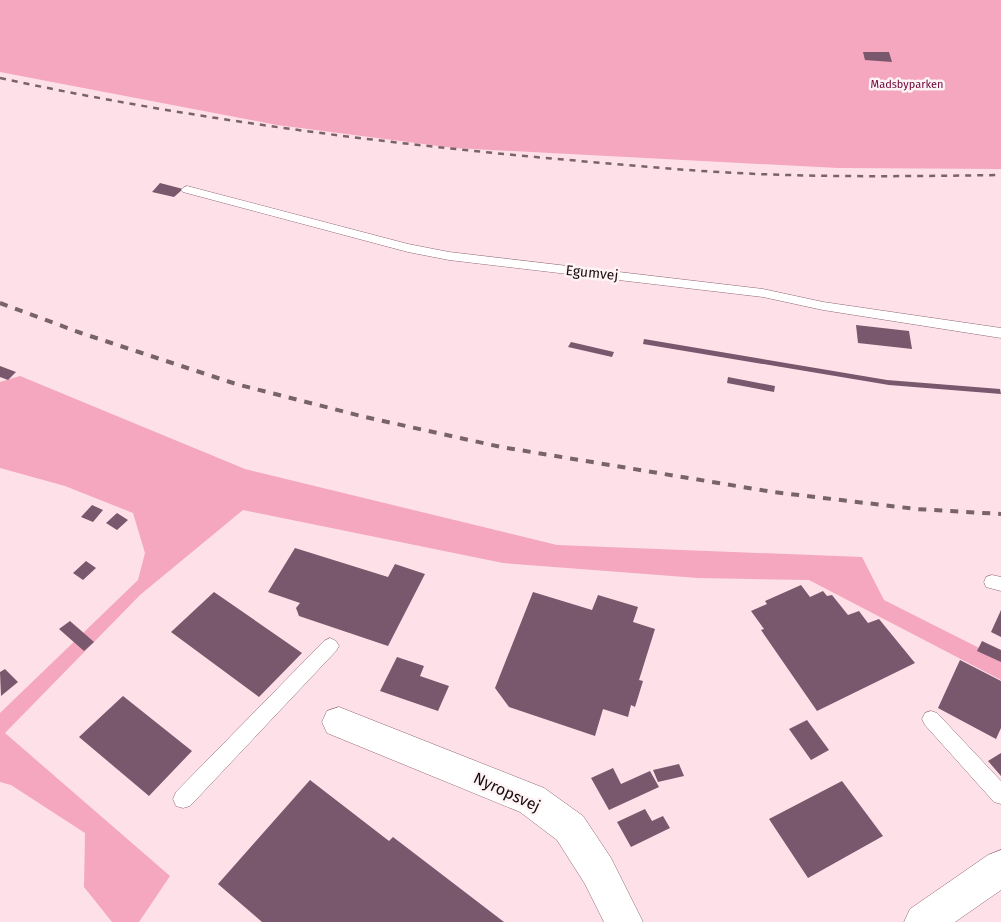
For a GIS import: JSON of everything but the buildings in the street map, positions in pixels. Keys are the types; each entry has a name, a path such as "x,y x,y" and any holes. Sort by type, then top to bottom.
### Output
{"street":[{"name":"Nyropsvej","path":"339,722 532,800 570,828 598,870 624,922"},
{"path":"923,922 1001,868"}],"lane":[{"name":"Egumvej","path":"187,190 399,245 449,256 763,293 824,306 1001,333"},
{"path":"183,799 330,646"},
{"path":"931,719 1001,795"}],"green space":[{"name":"Madsbyparken","path":"0,0 1001,0 1001,169 838,168 454,148 277,125 0,72"},
{"path":"20,376 245,469 557,545 862,557 884,600 1001,659 1001,680 809,580 698,578 503,563 243,510 140,595 5,733 170,876 139,922 112,922 84,887 85,833 11,785 0,782 0,713 138,580 145,553 133,513 65,486 0,468 0,382"}],"railway":[{"path":"0,78 135,105 203,116 340,136 546,158 758,174 815,176 1001,175"},
{"path":"0,303 81,333 236,384 365,417 501,447 773,492 916,509 1001,514"}]}
